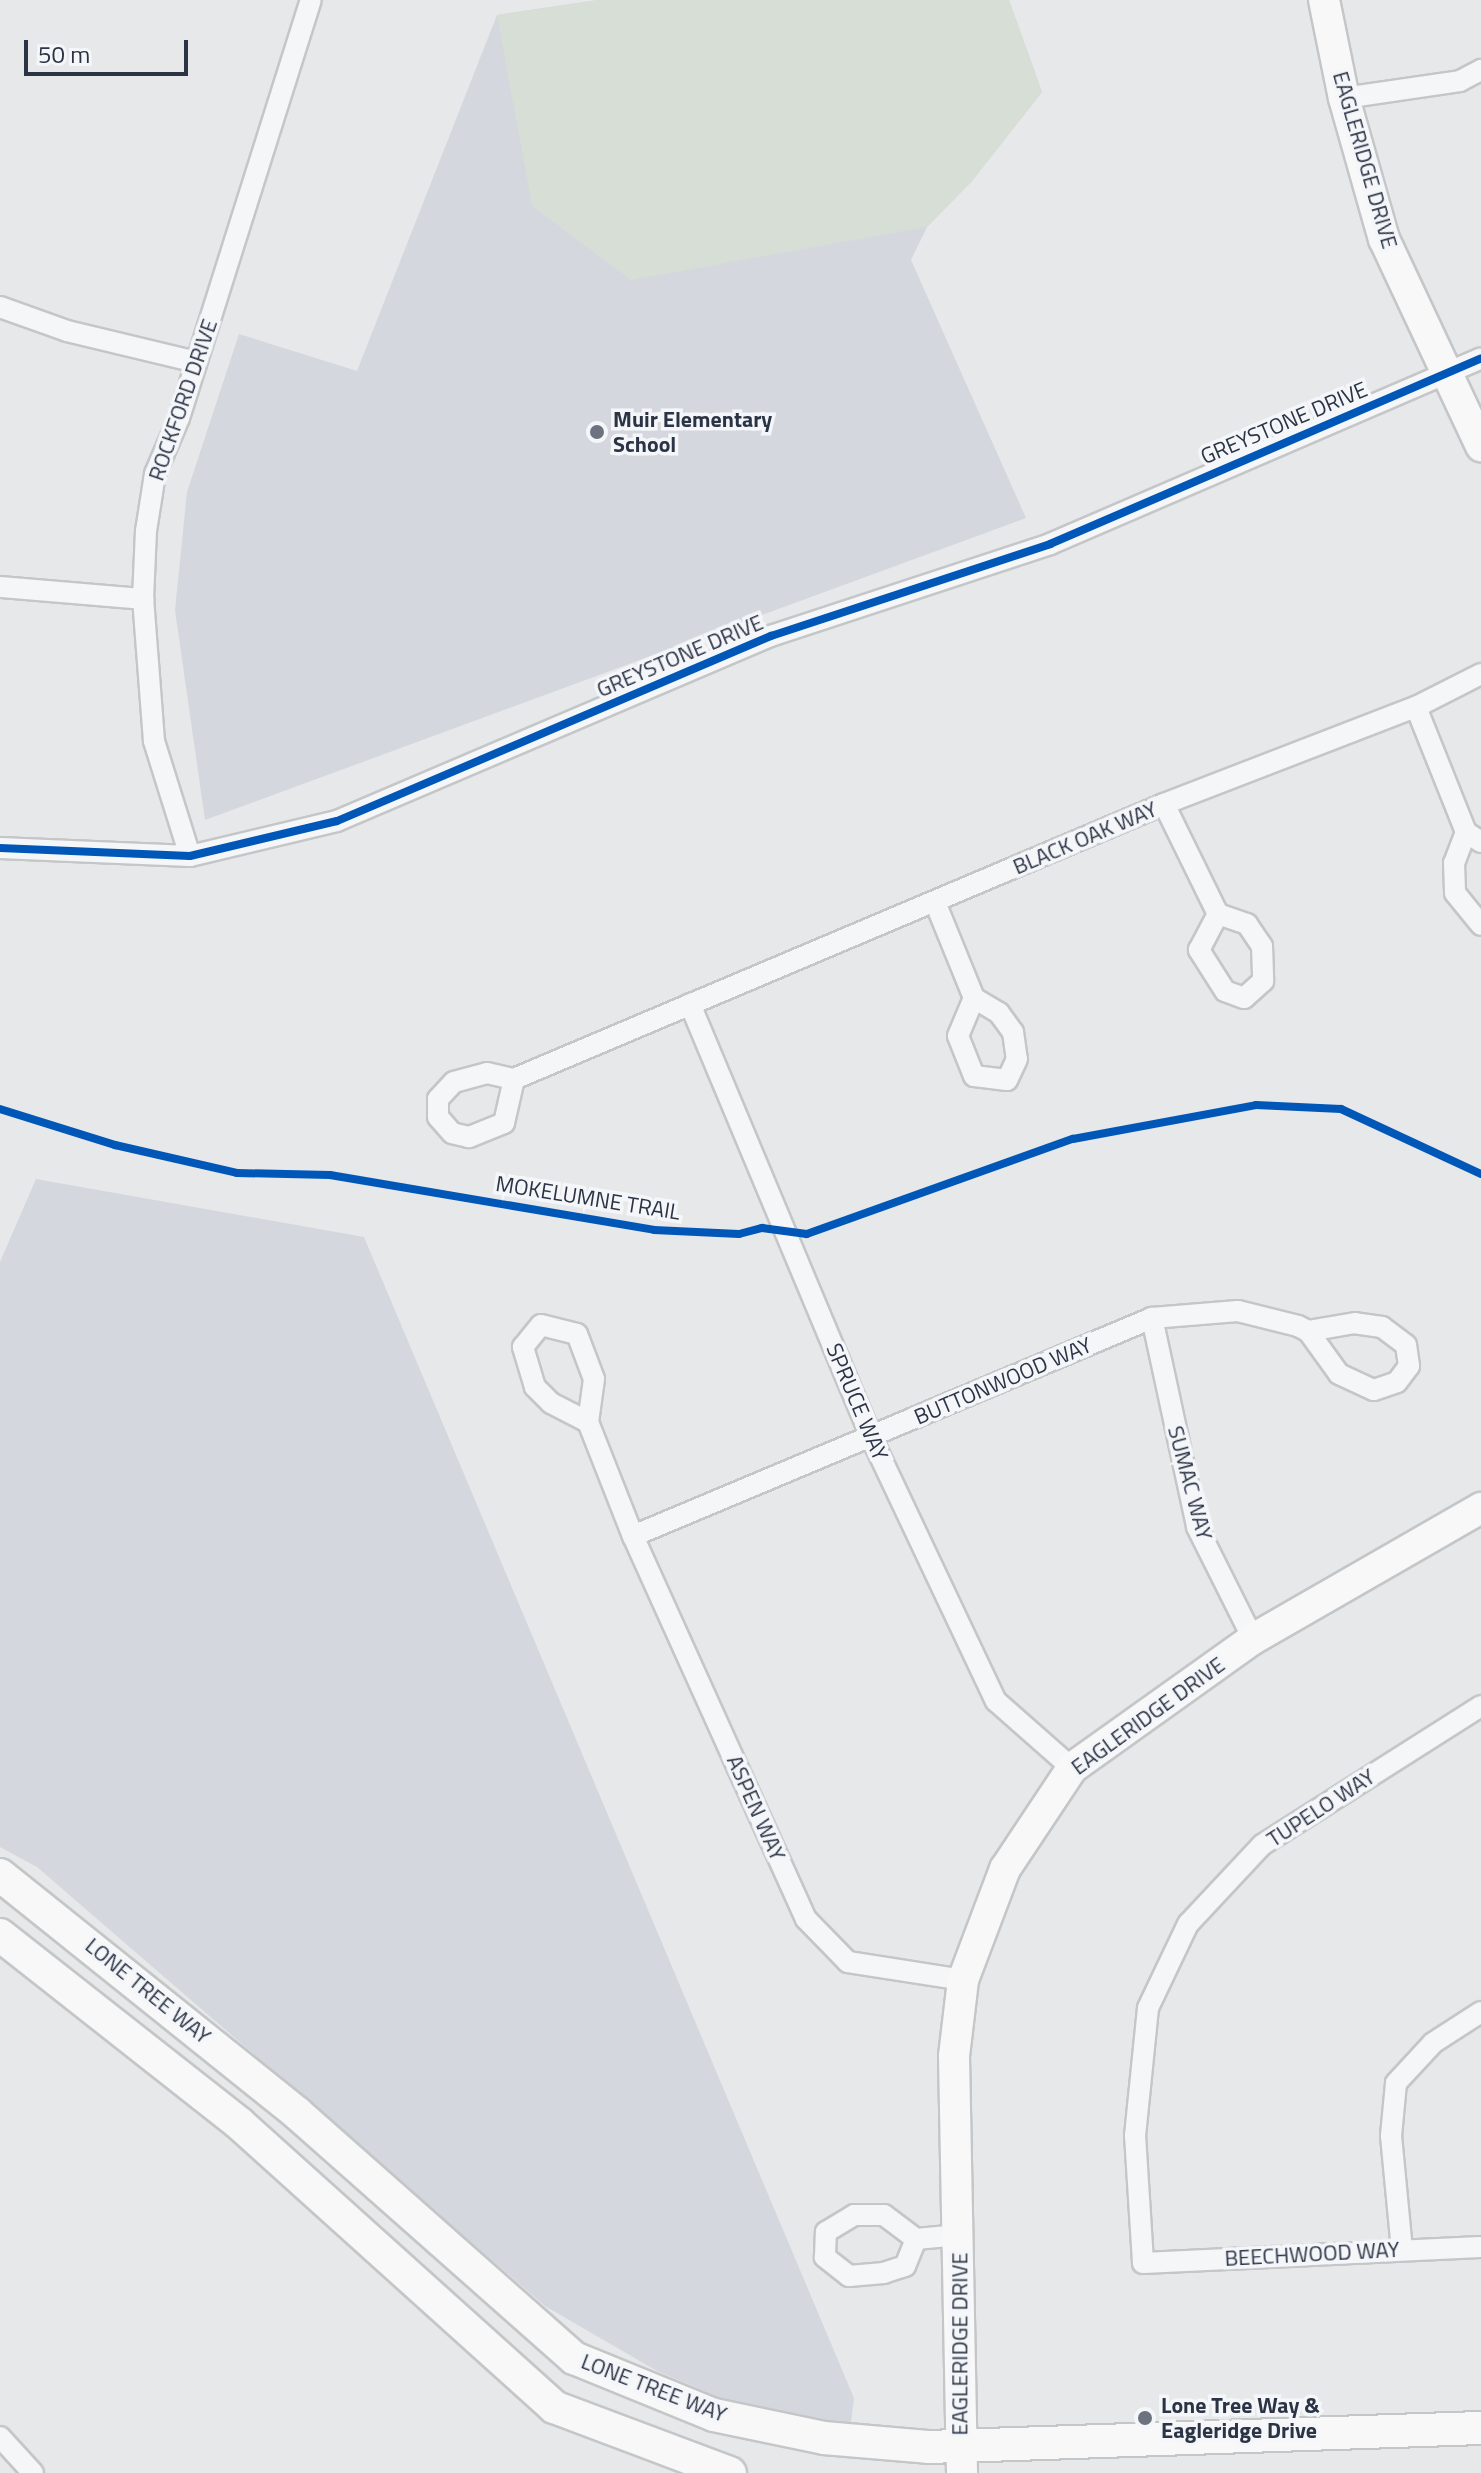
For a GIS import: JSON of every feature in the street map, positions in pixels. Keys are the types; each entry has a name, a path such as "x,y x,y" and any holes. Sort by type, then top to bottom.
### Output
{"main road":[{"name":"LONE TREE WAY","path":"0,1875 297,2113 574,2358 714,2415 824,2438 961,2459 1481,2428"},
{"path":"0,1935 240,2124 554,2407 730,2473"}],"street":[{"name":"ROCKFORD DRIVE","path":"190,856 154,741 143,599 155,474 196,362 311,0"},
{"name":"EAGLERIDGE DRIVE","path":"1324,0 1344,98 1384,239 1481,446"},
{"path":"1344,98 1460,81 1481,70"},
{"path":"0,307 67,331 196,362"},
{"name":"GREYSTONE DRIVE","path":"0,848 190,856 337,821 771,636 1050,544 1481,358"},
{"path":"0,587 143,599"},
{"name":"BLACK OAK WAY","path":"514,1079 1164,804 1416,707 1481,674"},
{"path":"1416,707 1473,837 1454,863 1455,893 1481,925"},
{"path":"1164,804 1218,914"},
{"path":"935,902 974,998"},
{"name":"SPRUCE WAY","path":"690,1004 871,1437 996,1701 1072,1768"},
{"name":"BUTTONWOOD WAY","path":"633,1536 1152,1318 1238,1311 1308,1331"},
{"name":"SUMAC WAY","path":"1152,1318 1197,1527 1253,1639"},
{"path":"1355,1323 1382,1327 1406,1345 1409,1366 1386,1388 1352,1383 1308,1331 1355,1323"},
{"path":"541,1325 577,1334 594,1379 588,1422 551,1403 535,1387 523,1347 541,1325"},
{"name":"ASPEN WAY","path":"588,1422 633,1536 806,1919 848,1962 963,1980"},
{"name":"EAGLERIDGE DRIVE","path":"961,2459 954,2056 963,1980 1005,1869 1072,1768 1253,1639 1481,1508"},
{"name":"TUPELO WAY","path":"1143,2263 1135,2135 1148,2008 1188,1924 1262,1845 1481,1706"},
{"path":"1402,2250 1391,2136 1396,2083 1433,2043 1481,2012"},
{"path":"916,2239 959,2235"},
{"name":"BEECHWOOD WAY","path":"1143,2263 1481,2247"},
{"path":"0,2437 33,2473"}],"shaded area":[{"name":"Muir Elementary School","path":"598,0 1009,0 1042,92 972,181 927,227 911,260 1026,518 205,820 175,610 187,492 239,334 357,371 497,15"},
{"path":"598,0 1009,0 1042,92 972,181 927,227 631,280 532,206 497,15"},
{"path":"36,1179 364,1237 854,2398 850,2430 735,2404 657,2371 545,2306 37,1867 0,1847 0,1262"}],"cycle path":[{"path":"0,848 190,856 337,821 771,636 1050,544 1481,358"},
{"name":"MOKELUMNE TRAIL","path":"0,1109 115,1145 237,1173 330,1175 654,1230 739,1234 762,1228 807,1234 1073,1139 1256,1105 1341,1109 1481,1174"}],"place":[{"name":"Muir Elementary School","path":"597,432"},
{"name":"Lone Tree Way & Eagleridge Drive","path":"1145,2418"}]}
